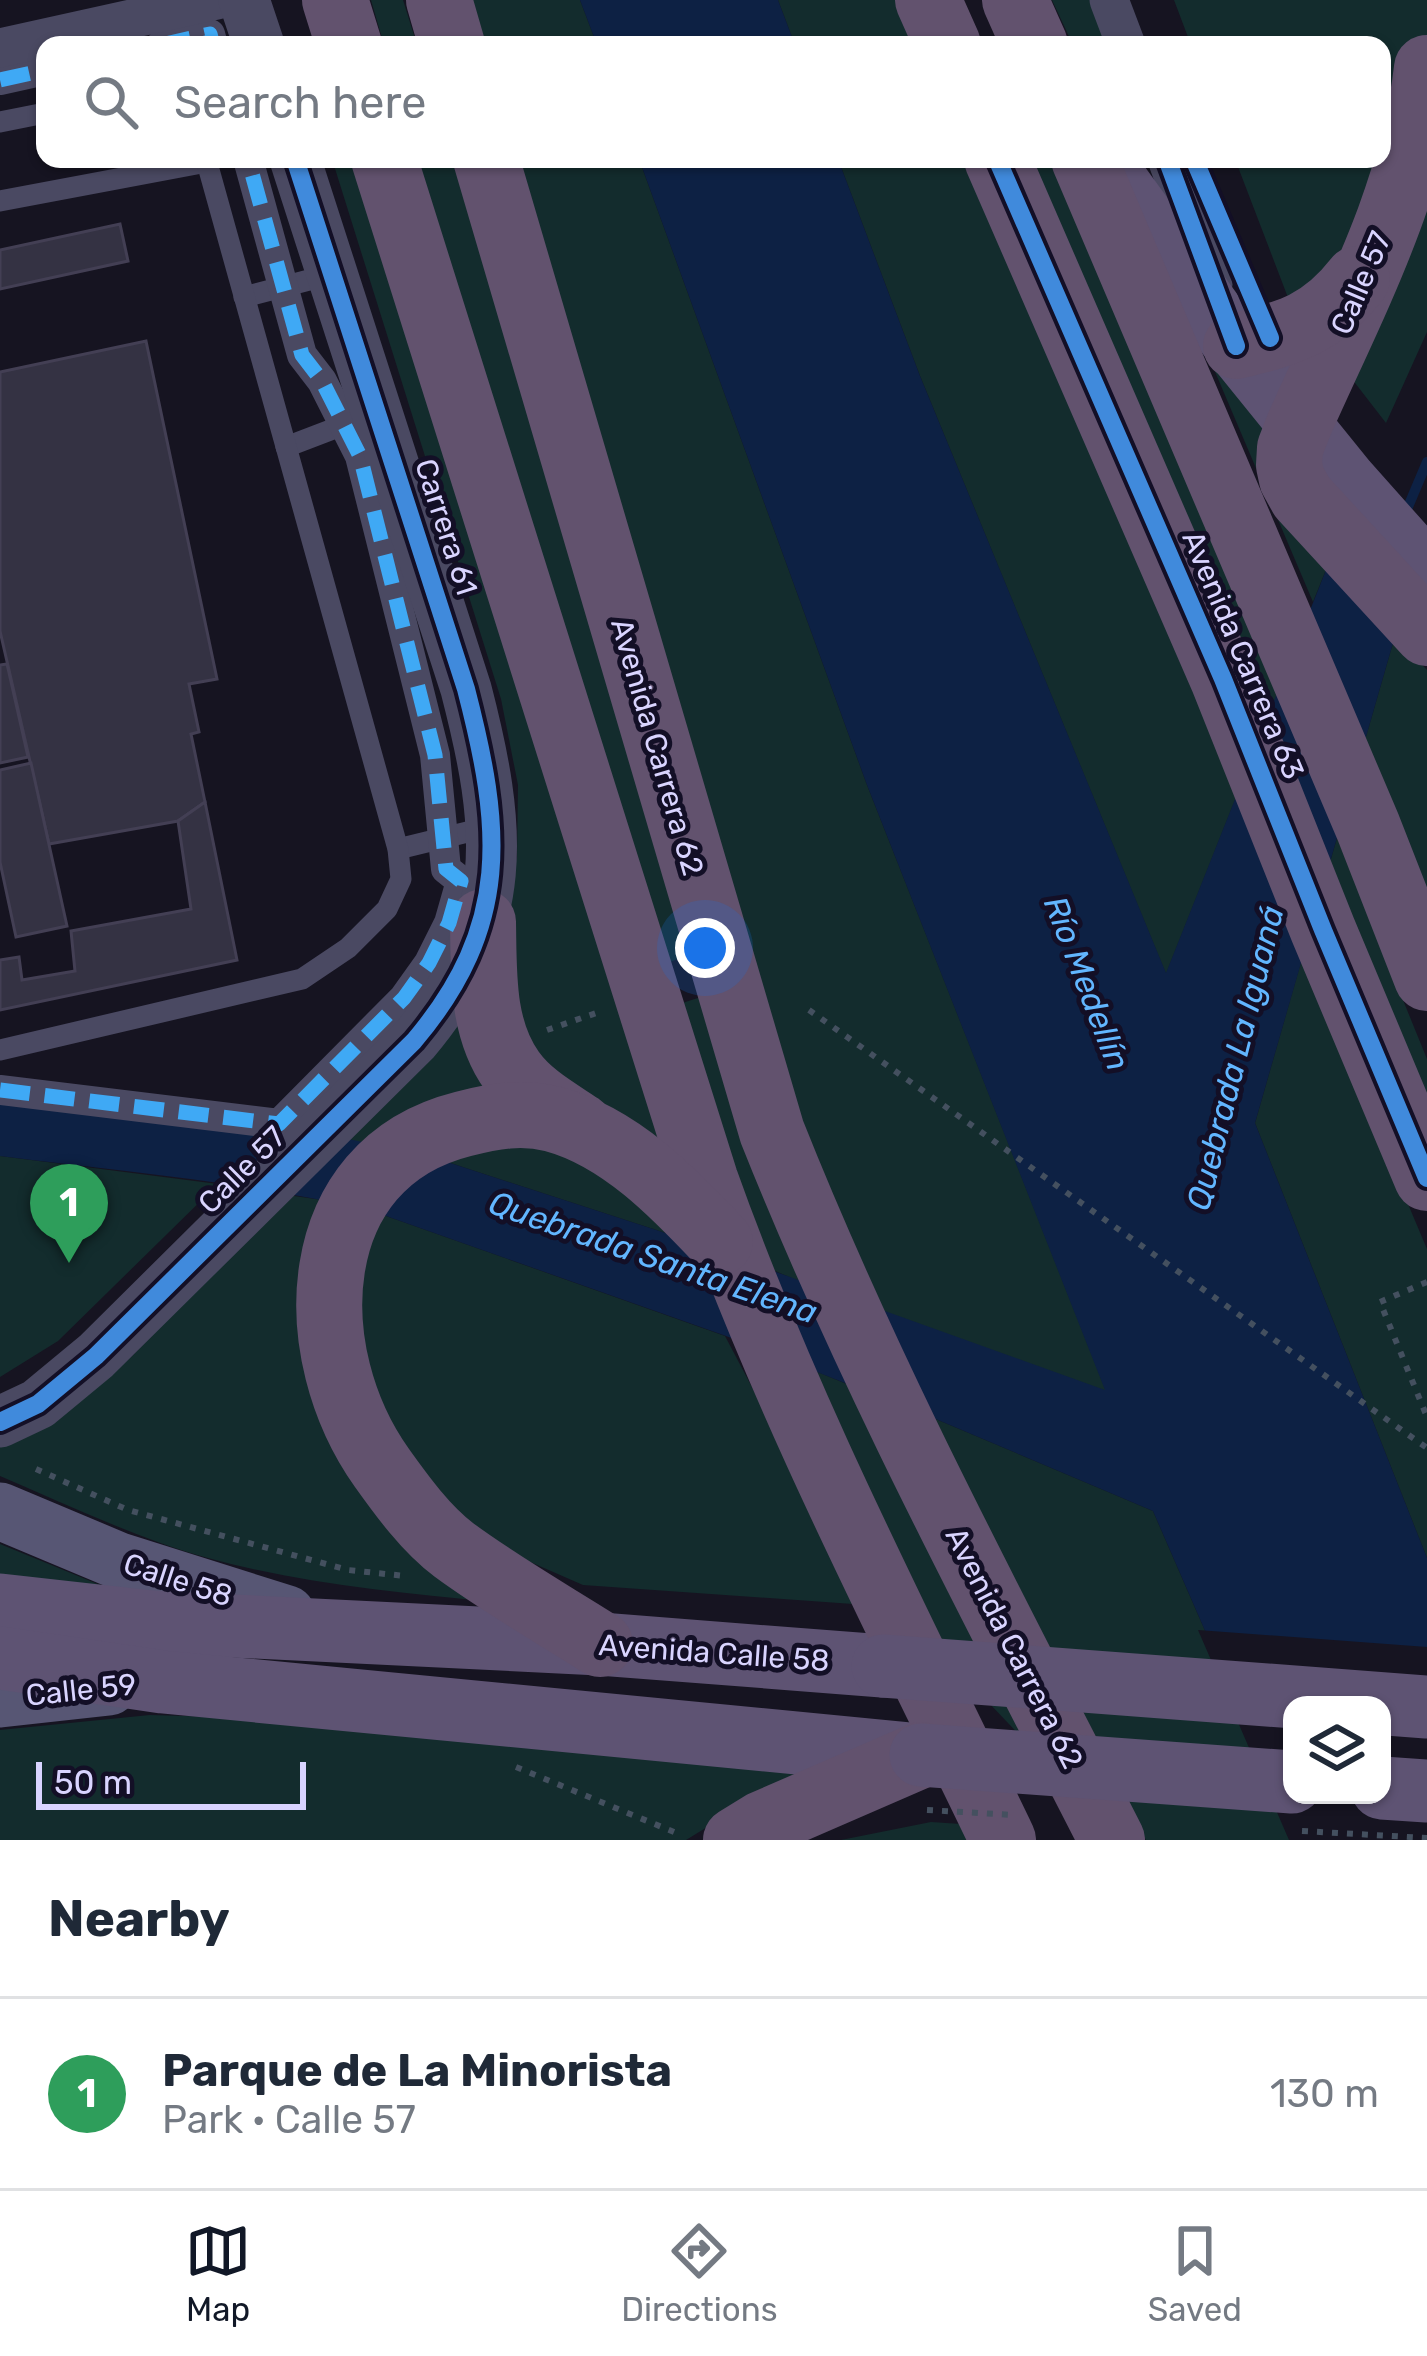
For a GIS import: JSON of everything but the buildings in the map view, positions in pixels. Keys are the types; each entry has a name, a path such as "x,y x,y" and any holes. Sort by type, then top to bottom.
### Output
{"highway":[{"path":"335,0 346,36"},
{"path":"439,0 449,36"},
{"path":"928,0 943,36"},
{"path":"1015,0 1031,36"},
{"name":"Calle 57","path":"1422,608 1332,499 1292,479 1289,464 1290,448 1411,159 1427,68"},
{"path":"388,168 732,1256 895,1653 1003,1840"},
{"name":"Avenida Carrera 62","path":"489,168 772,1132 905,1437 1112,1840"},
{"name":"Avenida Carrera 63","path":"1001,168 1223,679 1427,1178"},
{"name":"Avenida Carrera 63","path":"1088,168 1368,826 1427,978"},
{"path":"1236,346 1318,319 1341,300 1371,262"},
{"path":"483,922 485,1003 511,1071 529,1090 655,1179 732,1256"},
{"path":"591,1134 532,1114 500,1115 437,1130 390,1157 346,1216 330,1267 330,1331 353,1417 379,1464 415,1510 450,1547 600,1644"},
{"path":"895,1653 1097,1840"},
{"path":"736,1840 762,1824 921,1756"}],"main road":[{"path":"1107,168 1236,346 1300,425"},
{"name":"Calle 58","path":"0,1511 156,1574 360,1633"},
{"name":"Avenida Calle 58","path":"0,1605 152,1622 895,1653 1427,1707"},
{"path":"0,1658 163,1682 921,1756 1283,1781"},
{"name":"Calle 59","path":"0,1699 163,1682"},
{"path":"1391,1789 1427,1791"}],"street":[{"path":"54,36 217,0"},
{"path":"244,0 256,36"},
{"path":"1109,0 1123,36"},
{"path":"0,48 36,40"},
{"path":"0,80 36,72"},
{"path":"0,1090 279,1124 404,998 449,923 461,881 446,869 435,755 360,456 360,419 302,355 250,168"},
{"name":"Carrera 61","path":"299,168 332,274 360,419 466,689 484,759 493,826 493,875 483,922"},
{"path":"1171,168 1236,346"},
{"name":"Calle 57","path":"0,1422 62,1386 414,1041 463,972 483,922"}],"lane":[{"path":"0,122 36,115"},
{"path":"0,201 166,168"},
{"path":"0,1050 302,979 348,948 388,909 400,879 398,850 208,168"},
{"path":"244,297 332,274"},
{"path":"286,447 360,419"},
{"path":"398,850 493,826"}],"path":[{"path":"499,1046 611,1007"},
{"path":"808,1010 1427,1448"},
{"path":"1427,1282 1380,1302 1427,1417"}],"green space":[{"path":"371,0 403,0 414,36 381,36"},
{"path":"464,0 580,0 594,36 474,36"},
{"path":"778,0 904,0 919,36 792,36"},
{"path":"1052,0 1097,0 1111,36 1069,36"},
{"path":"1174,0 1427,0 1427,332 1386,423 1287,295 1238,168 1391,168 1391,36 1188,36"},
{"path":"335,168 358,168 675,1154 530,1054 501,930 517,857 518,785 501,699"},
{"path":"419,168 455,168 509,340 687,955 668,963"},
{"path":"514,168 642,168 867,785 1106,1391 869,1307 795,1105"},
{"path":"841,168 975,168 1237,795 1166,974 920,376"},
{"path":"1024,168 1055,168 1280,688 1269,715"},
{"path":"1193,320 1281,427 1328,565 1313,602"},
{"path":"1395,636 1427,670 1427,905 1363,747"},
{"path":"1337,838 1427,1059 1427,1115 1328,869"},
{"path":"1303,955 1427,1249 1427,1558 1255,1123"},
{"path":"701,997 801,1282 768,1268 676,1005"},
{"path":"459,1011 522,1100 375,1146 337,1138"},
{"path":"491,1134 560,1144 687,1240 432,1157"},
{"path":"0,1156 218,1184 58,1341 0,1377"},
{"path":"287,1195 330,1201 305,1283 492,1602 385,1591 243,1567 128,1531 0,1476 0,1441 56,1422 133,1355"},
{"path":"372,1211 725,1336 867,1605 583,1585 512,1554 444,1509 401,1460 354,1328"},
{"path":"813,1370 849,1385 1069,1787 928,1639"},
{"path":"931,1417 1153,1511 1296,1840 1146,1840"},
{"path":"0,1544 122,1594 0,1582"},
{"path":"150,1715 255,1718 847,1769 753,1799 686,1840 0,1840 0,1730"},
{"path":"931,1822 976,1825 979,1840 841,1840"}],"water":[{"path":"580,0 778,0 792,36 594,36"},
{"path":"642,168 841,168 920,376 1166,973 1328,565 1395,636 1255,1123 1427,1558 1427,1840 1296,1840 1153,1511 726,1336 372,1211 233,1185 0,1156 0,1090 279,1124 432,1157 687,1240 1105,1390 867,785"}],"pier":[{"path":"1198,1630 1427,1647 1427,1840 1289,1840"}],"waterway":[{"name":"Quebrada La Iguaná","path":"1405,514 1427,462"}],"marked path":[{"path":"201,36 211,36"},
{"path":"0,80 36,72"},
{"path":"0,1090 279,1124 404,998 449,923 461,881 446,869 435,755 360,456 322,381 302,355 250,168"}],"cycle path":[{"path":"0,1422 38,1404 96,1356 414,1041 469,957 483,915 491,831 487,786 466,689 298,168"},
{"path":"1001,168 1223,679 1427,1178"},
{"path":"1170,168 1236,346"},
{"path":"1198,168 1270,338"}],"place":[{"name":"Parque de La Minorista","path":"69,1263"}],"water label":[{"name":"Río Medellín","path":"1087,983"},
{"name":"Quebrada Santa Elena","path":"653,1257"}]}
